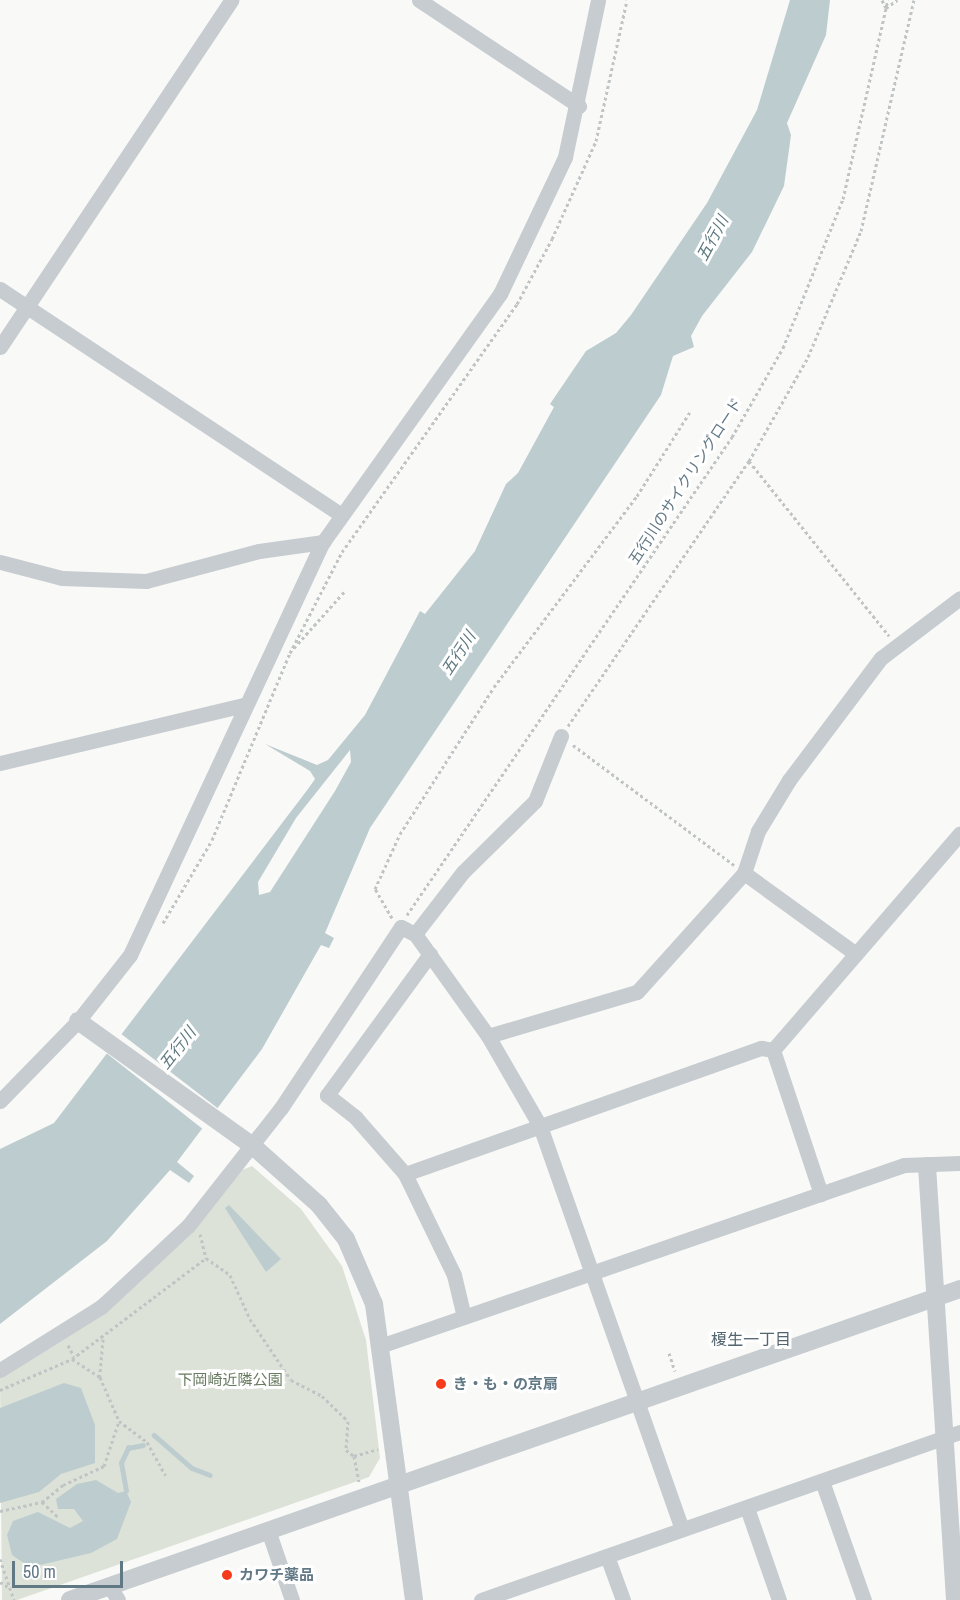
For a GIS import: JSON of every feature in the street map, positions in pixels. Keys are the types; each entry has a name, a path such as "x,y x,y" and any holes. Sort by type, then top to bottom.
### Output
{"street":[{"path":"0,347 231,0"},
{"path":"419,0 579,106"},
{"path":"0,1101 82,1022 130,955 224,762 244,705 323,542 340,515 500,294 541,214 579,106 598,0"},
{"path":"0,289 340,515"},
{"path":"0,562 62,578 125,582 323,542"},
{"path":"488,1036 637,992 744,873 758,831 789,780 895,645 960,598"},
{"path":"0,763 244,705"},
{"path":"0,1370 101,1307 191,1222 408,931 463,872 535,801 561,736"},
{"path":"773,1050 960,833"},
{"path":"744,873 856,954"},
{"path":"408,931 430,954 488,1036 540,1125 682,1529"},
{"path":"430,954 327,1095 356,1118 405,1174 454,1275 464,1317"},
{"path":"82,1022 249,1146 319,1205 346,1239 374,1304 414,1600"},
{"path":"405,1174 762,1048 773,1050"},
{"path":"773,1050 821,1194"},
{"path":"380,1346 904,1166 960,1163"},
{"path":"927,1166 934,1298 952,1435 955,1600"},
{"path":"70,1600 114,1593 268,1530 960,1289"},
{"path":"487,1599 952,1435"},
{"path":"822,1481 864,1600"},
{"path":"747,1508 779,1600"},
{"path":"268,1530 292,1600"},
{"path":"607,1556 623,1600"}],"path":[{"path":"158,929 212,840 292,650 342,552 517,304 552,239 596,141 627,0"},
{"path":"882,0 886,8 897,0"},
{"name":"五行川のサイクリングロード","path":"408,931 422,888 732,437 783,348 843,199 888,0"},
{"path":"744,873 561,736 749,461 808,357 861,231 914,0"},
{"path":"408,931 375,889 400,834 494,687 637,496 690,412"},
{"path":"749,461 895,645"},
{"path":"278,665 345,591"},
{"path":"191,1222 206,1258 230,1275 250,1319 291,1380 343,1414 349,1428 346,1450 354,1456 359,1484"},
{"path":"0,1390 72,1359 169,1290 190,1265 206,1258"},
{"path":"103,1339 100,1377 119,1421 147,1442 165,1475"},
{"path":"669,1353 676,1376"},
{"path":"72,1359 100,1377"},
{"path":"0,1511 42,1502 63,1485 104,1466 119,1421"},
{"path":"354,1456 382,1449"},
{"path":"42,1502 58,1518"},
{"path":"0,1559 14,1600"},
{"path":"0,1582 8,1587"}],"green space":[{"name":"下岡崎近隣公園","path":"252,1166 301,1209 342,1266 366,1340 380,1458 369,1477 17,1600 2,1600 0,1375 197,1225 242,1170"}],"water":[{"name":"五行川","path":"790,0 830,0 826,35 787,123 791,135 784,186 752,252 702,316 691,336 694,347 673,356 661,395 370,828 325,933 334,938 329,948 321,945 262,1049 177,1162 194,1176 189,1183 170,1170 107,1241 0,1324 0,1149 54,1123 315,779 310,771 265,744 317,765 328,760 365,715 420,611 425,614 475,551 506,484 518,473 554,407 550,404 586,351 616,333 631,315 707,203 757,110","holes":["350,750 351,762 270,892 259,895 258,882 296,818"]},
{"path":"229,1205 281,1259 266,1272 225,1208"},
{"path":"64,1383 81,1388 95,1425 95,1463 61,1474 39,1492 0,1503 0,1408"},
{"path":"96,1480 118,1493 126,1491 131,1502 117,1539 91,1553 40,1565 28,1566 12,1555 7,1535 13,1521 38,1512 70,1528 83,1521 74,1509 58,1509 56,1499 77,1484"}],"pier":[{"path":"120,1033 220,1110 204,1130 105,1052"}],"waterway":[{"path":"154,1435 192,1468 210,1475"},
{"path":"126,1491 121,1463 128,1448 143,1445"}],"place":[{"name":"き・も・の京扇","path":"441,1384"},
{"name":"カワチ薬品","path":"227,1575"}],"district":[{"name":"榎生一丁目","path":"751,1339"}]}
